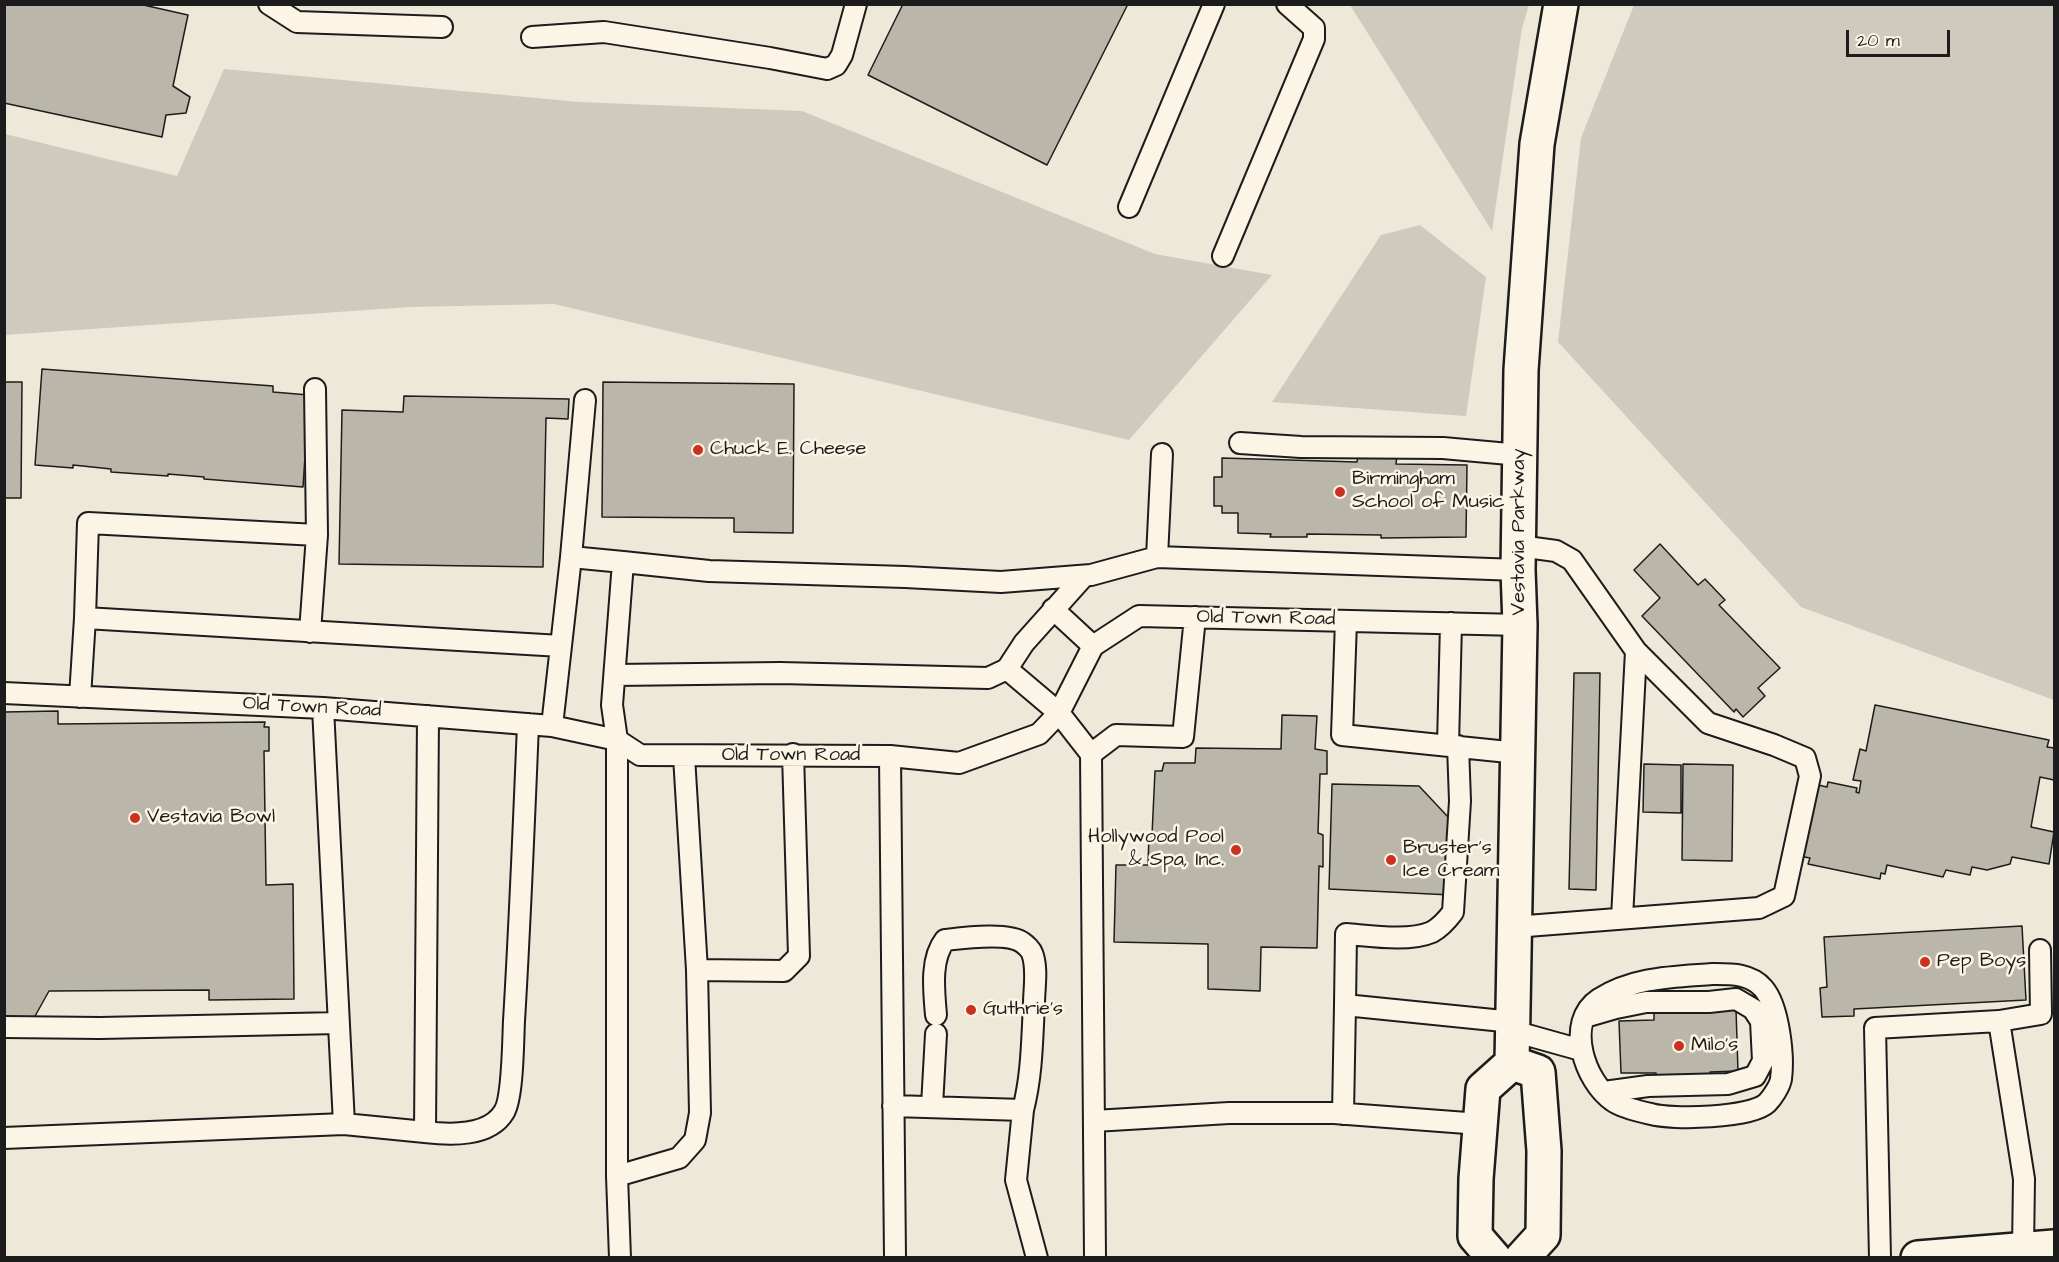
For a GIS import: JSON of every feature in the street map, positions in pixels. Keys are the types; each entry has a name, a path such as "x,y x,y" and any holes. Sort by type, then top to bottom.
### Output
{"street":[{"name":"Vestavia Parkway","path":"1513,1039 1520,625 1521,370 1538,144 1561,4"},
{"path":"1494,1257 1475,1236 1476,1179 1483,1089 1513,1039 1538,1072 1544,1151 1544,1235 1522,1257"},
{"path":"1918,1257 2039,1248"}],"lane":[{"path":"269,4 297,22 442,27"},
{"path":"532,37 604,32 827,69 836,65 842,54 856,4"},
{"path":"1129,207 1214,4"},
{"path":"1223,256 1314,39 1314,28 1287,4"},
{"path":"310,632 317,535 315,389"},
{"path":"552,726 571,557 585,400"},
{"path":"1240,443 1301,447 1443,448 1520,455"},
{"path":"1157,557 1162,454"},
{"path":"80,697 88,523 317,535"},
{"path":"571,557 710,571 1001,582 1084,576 1157,557 1519,558 1556,551 1572,560 1636,651 1708,723 1805,758 1810,776 1784,896 1759,908 1514,927"},
{"path":"620,1257 617,1176 617,740 612,705 623,562"},
{"path":"615,675 780,673 988,678 1006,669 1024,643 1084,576"},
{"path":"1053,609 1093,646"},
{"name":"Old Town Road","path":"4,693 323,708 552,726 617,740 640,755 890,756 959,763 1039,734 1059,713 1093,646 1139,616 1520,625"},
{"path":"1091,754 1116,735 1184,737 1195,617"},
{"path":"84,618 561,646"},
{"path":"1346,621 1342,735 1518,753"},
{"path":"1343,1113 1346,934 1417,937 1443,925 1453,912 1460,801 1453,745 1451,623"},
{"path":"1623,918 1636,651"},
{"path":"1006,669 1059,713 1091,754 1095,1257"},
{"path":"323,708 344,1124"},
{"path":"425,1132 428,716"},
{"path":"4,1138 344,1124 448,1135 477,1131 496,1122 506,1110 511,1079 528,724"},
{"path":"697,970 784,971 799,956 793,754"},
{"path":"617,1176 679,1158 695,1140 700,1113 697,970 684,756"},
{"path":"890,756 895,1257"},
{"path":"932,1106 936,1024 935,968 938,949 945,940 965,938 1001,937 1022,941 1032,951 1035,966 1033,1052 1029,1086 1023,1110 1016,1180 1037,1257"},
{"path":"1880,1257 1875,1028 1999,1021 2041,1014 2040,950"},
{"path":"1712,974 1739,974 1762,987 1774,1006 1781,1051 1780,1082 1766,1104 1738,1114 1693,1117 1654,1115 1613,1102 1592,1079 1581,1050 1582,1021 1585,1017 1596,1000 1633,982 1712,974"},
{"path":"1585,1017 1646,1002 1709,1002 1736,999 1753,1009 1761,1021 1763,1061 1755,1076 1728,1084 1648,1086 1604,1092"},
{"path":"1345,1005 1513,1039 1581,1050"},
{"path":"1999,1021 2024,1179 2039,1248"},
{"path":"4,1027 100,1028 339,1023"},
{"path":"893,1106 1023,1110"},
{"path":"1094,1121 1229,1113 1343,1113 1480,1124"}],"shaded area":[{"path":"1350,5 1529,5 1522,28 1492,231"},
{"path":"1634,5 2054,5 2054,700 1801,607 1558,342 1581,138"},
{"path":"224,69 580,102 802,111 1155,254 1272,275 1129,440 554,304 410,307 5,335 5,134 177,176"},
{"path":"1420,225 1486,277 1466,416 1272,402 1381,235"}],"building":[{"path":"4,4 139,4 188,15 173,86 190,97 186,113 166,115 162,137 4,103"},
{"path":"903,4 1128,4 1047,165 868,75"},
{"path":"42,369 273,386 273,392 309,395 303,487 168,474 168,476 111,472 111,469 73,465 73,468 35,465"},
{"path":"4,382 22,382 21,498 4,498"},
{"name":"Chuck E. Cheese","path":"603,382 794,384 793,533 734,532 734,518 602,517"},
{"path":"404,396 569,399 568,419 546,418 543,567 339,564 342,410 403,412"},
{"name":"Birmingham School of Music","path":"1358,455 1397,455 1396,464 1467,465 1466,537 1381,538 1381,535 1307,534 1307,537 1270,537 1271,534 1238,533 1238,513 1222,513 1222,506 1214,506 1214,477 1222,477 1222,458 1357,462"},
{"path":"1660,544 1698,585 1705,579 1725,600 1719,605 1780,668 1758,688 1765,696 1743,717 1736,709 1734,712 1642,616 1660,598 1634,570"},
{"path":"1574,673 1600,673 1596,890 1569,889"},
{"path":"1875,705 2049,740 2047,747 2054,748 2054,780 2040,777 2031,827 2054,832 2049,864 2012,857 2010,864 1987,870 1972,867 1970,875 1946,870 1943,877 1887,865 1885,874 1881,873 1880,879 1808,864 1810,858 1799,856 1814,784 1827,787 1828,782 1857,788 1856,792 1859,793 1861,781 1853,780 1860,749 1866,751"},
{"name":"Vestavia Bowl","path":"58,711 58,724 265,722 264,727 269,727 269,751 264,751 266,885 293,884 294,999 209,1000 209,990 49,991 34,1018 4,1018 4,712"},
{"name":"Hollywood Pool & Spa, Inc.","path":"1282,715 1317,716 1315,749 1327,751 1327,774 1320,774 1318,833 1323,835 1323,867 1319,866 1317,948 1261,947 1260,991 1208,989 1208,944 1114,942 1116,865 1148,865 1155,771 1162,771 1164,763 1195,763 1196,748 1281,749"},
{"path":"1644,764 1681,765 1681,813 1643,812"},
{"path":"1683,764 1733,765 1732,861 1682,860"},
{"name":"Bruster's Ice Cream","path":"1332,784 1419,786 1449,818 1451,895 1329,889"},
{"name":"Pep Boys","path":"2022,926 2026,1000 1854,1009 1854,1016 1822,1017 1820,988 1827,987 1824,937"},
{"name":"Milo's","path":"1736,1009 1738,1071 1710,1072 1710,1079 1656,1082 1656,1073 1621,1073 1619,1021 1654,1020 1654,1012"}],"place":[{"name":"Chuck E. Cheese","path":"698,450"},
{"name":"Birmingham School of Music","path":"1340,492"},
{"name":"Vestavia Bowl","path":"135,818"},
{"name":"Hollywood Pool & Spa, Inc.","path":"1236,850"},
{"name":"Bruster's Ice Cream","path":"1391,860"},
{"name":"Pep Boys","path":"1925,962"},
{"name":"Guthrie's","path":"971,1010"},
{"name":"Milo's","path":"1679,1046"}]}
